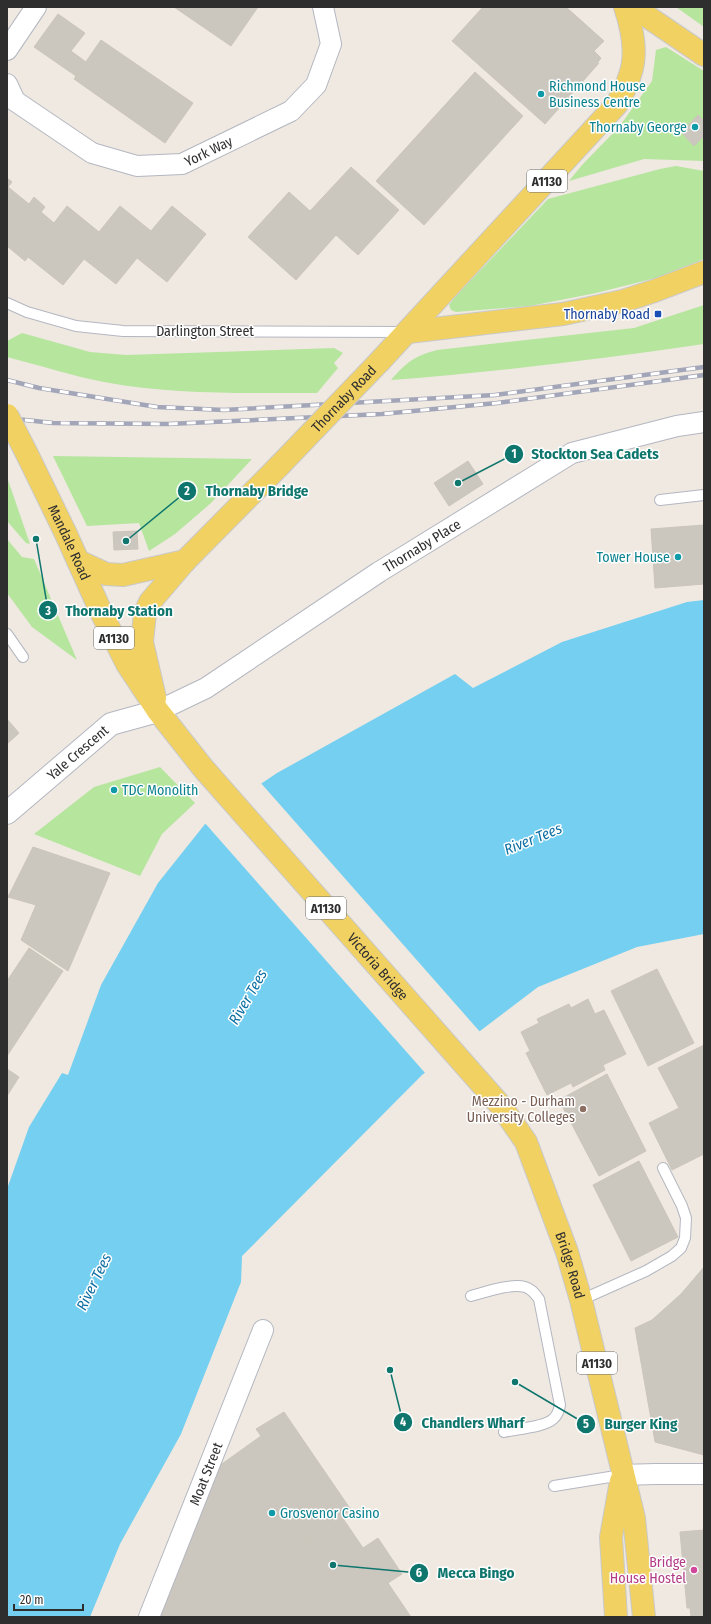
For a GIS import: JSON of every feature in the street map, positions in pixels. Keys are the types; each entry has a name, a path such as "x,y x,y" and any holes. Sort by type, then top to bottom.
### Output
{"main road":[{"name":"A1130","path":"408,332 452,282 617,104 631,74 634,48 625,7"},
{"path":"630,7 648,17 704,55"},
{"path":"408,332 563,314 623,301 704,272"},
{"name":"Thornaby Road","path":"185,561 334,410 408,332"},
{"name":"Mandale Road","path":"7,415 127,664 158,711"},
{"path":"78,561 106,574 123,576 185,561"},
{"name":"A1130","path":"158,711 142,642 144,613 150,602 185,561"},
{"name":"Victoria Bridge","path":"158,711 203,768 474,1074"},
{"name":"Bridge Road","path":"474,1074 501,1106 526,1142 567,1252 581,1300 622,1475 634,1518 644,1617"},
{"name":"Bridge Road","path":"616,1617 611,1537 622,1475"}],"street":[{"path":"7,50 36,7"},
{"name":"York Way","path":"7,84 15,101 92,153 137,166 182,164 291,111 316,85 331,44 323,7"},
{"name":"Thornaby Place","path":"158,711 206,688 379,572 572,453 678,426 704,422"},
{"name":"Yale Crescent","path":"7,813 111,724 158,711"},
{"name":"Moat Street","path":"149,1617 263,1330"},
{"path":"622,1475 704,1474"}],"lane":[{"name":"Darlington Street","path":"7,303 27,312 76,326 123,331 408,332"},
{"path":"660,500 704,495"},
{"path":"7,634 22,657"},
{"path":"581,1300 646,1271 672,1256 681,1248 685,1238 686,1218 682,1206 663,1168"},
{"path":"471,1296 516,1286 526,1287 534,1292 539,1299 560,1405 558,1413 553,1420 544,1424 504,1432"},
{"path":"554,1486 622,1475"}],"green space":[{"path":"676,7 704,7 704,27"},
{"path":"666,47 704,71 704,121 698,115 681,132 694,146 704,136 704,161 644,159 569,181 582,165 619,127 652,81 656,50"},
{"path":"676,166 704,171 704,259 656,278 596,293 530,306 456,312 451,310 449,305 455,297 548,199"},
{"path":"704,305 704,344 548,365 391,380 411,360 437,350 634,328"},
{"path":"22,333 90,352 126,355 334,348 343,353 334,363 338,368 317,393 183,391 130,386 92,380 7,357 7,341"},
{"path":"53,456 252,459 211,503 175,534 149,551 139,523 87,526"},
{"path":"7,477 30,544 26,543 7,521"},
{"path":"7,539 22,557 34,559 77,660 32,627 7,593"},
{"path":"160,767 195,803 162,834 140,876 34,834 94,787"}],"water":[{"name":"River Tees","path":"704,600 704,934 637,947 538,987 422,1075 242,1256 241,1282 181,1434 120,1544 90,1617 7,1617 7,1189 29,1127 62,1073 68,1075 101,985 158,883 209,819 277,773 455,674 473,688 562,642 687,602"}],"pier":[{"path":"260,782 481,1033 426,1074 204,822 208,817"}],"building":[{"path":"174,7 258,7 231,46"},
{"name":"Richmond House Business Centre","path":"483,7 566,7 604,41 594,51 601,58 596,65 599,63 545,124 452,41"},
{"path":"58,14 85,33 71,51 86,62 76,76 34,47"},
{"path":"101,40 193,103 165,143 74,79"},
{"path":"475,72 523,116 424,225 376,181"},
{"name":"Thornaby George","path":"698,115 704,121 704,136 694,146 681,132"},
{"path":"351,167 399,210 358,255 336,235 296,280 248,237 289,192 310,211"},
{"path":"7,178 12,182 8,187 29,204 34,197 45,207 41,212 54,223 67,206 99,232 120,206 151,231 172,206 206,234 167,282 137,258 116,284 84,259 63,285 28,257 25,261 7,246"},
{"path":"468,461 483,484 449,506 434,483"},
{"name":"Tower House","path":"704,525 704,584 655,588 651,529"},
{"path":"137,531 138,549 114,550 113,532"},
{"path":"7,719 19,733 7,744"},
{"path":"33,847 110,873 68,971 21,940 36,905 8,897"},
{"path":"29,948 63,971 7,1056 7,981"},
{"path":"657,969 694,1043 648,1066 611,991"},
{"path":"588,999 595,1014 604,1010 626,1054 603,1065 605,1070 573,1087 571,1083 547,1095 526,1053 530,1051 521,1032 539,1023 537,1019 569,1004 571,1008"},
{"path":"704,1045 704,1154 672,1170 649,1123 679,1108 658,1068"},
{"path":"7,1069 19,1077 7,1096"},
{"path":"607,1074 646,1151 599,1176 559,1100"},
{"path":"639,1161 678,1237 631,1261 593,1185"},
{"path":"704,1267 704,1455 655,1442 635,1328 652,1320 681,1294"},
{"name":"Grosvenor Casino","path":"284,1412 351,1510 192,1617 161,1617 156,1609 219,1466 261,1436 256,1429"},
{"path":"342,1517 363,1548 378,1538 402,1574 388,1583 411,1617 192,1617"},
{"name":"Bridge House Hostel","path":"704,1530 704,1617 691,1617 690,1608 687,1608 680,1532"}],"railway":[{"path":"7,380 39,388 157,407 224,410 495,395 704,367"},
{"path":"7,418 53,423 168,424 382,414 497,403 704,375"}],"place":[{"name":"Richmond House Business Centre","path":"541,94"},
{"name":"Thornaby George","path":"695,127"},
{"name":"Thornaby Road","path":"658,314"},
{"name":"Stockton Sea Cadets","path":"458,483"},
{"name":"Thornaby Station","path":"36,539"},
{"name":"Thornaby Bridge","path":"126,541"},
{"name":"Tower House","path":"678,557"},
{"name":"TDC Monolith","path":"114,790"},
{"name":"Mezzino - Durham University Colleges","path":"583,1109"},
{"name":"Chandlers Wharf","path":"390,1370"},
{"name":"Burger King","path":"515,1382"},
{"name":"Grosvenor Casino","path":"272,1513"},
{"name":"Mecca Bingo","path":"333,1565"},
{"name":"Bridge House Hostel","path":"694,1570"}]}
